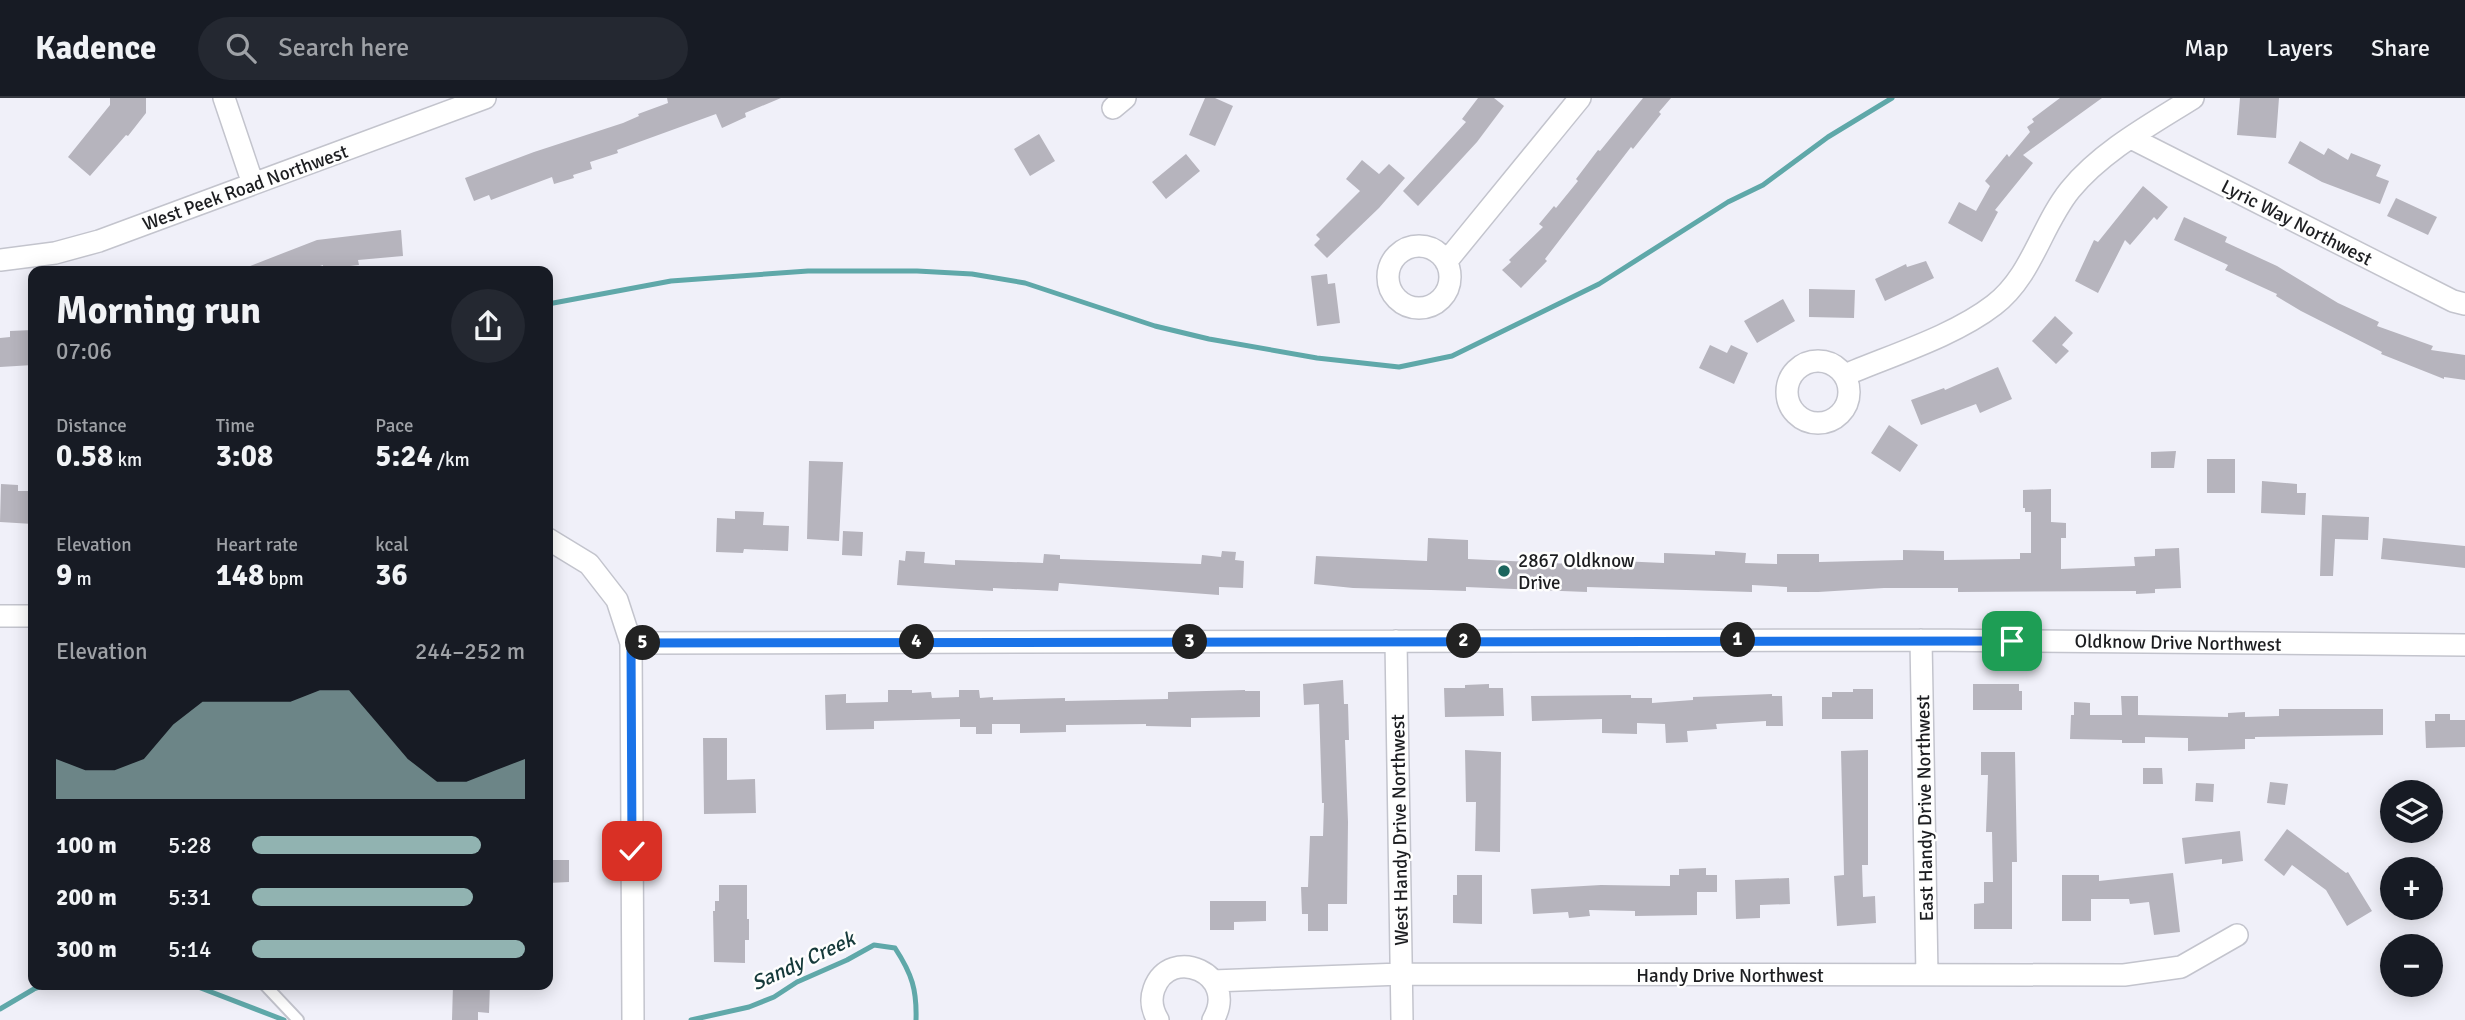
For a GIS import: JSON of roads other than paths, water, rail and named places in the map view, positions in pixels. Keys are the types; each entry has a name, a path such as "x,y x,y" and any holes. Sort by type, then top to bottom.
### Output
{"street":[{"path":"224,98 253,184"},
{"name":"West Peek Road Northwest","path":"0,260 55,253 99,241 485,98"},
{"path":"1446,262 1580,98"},
{"path":"1845,375 1961,326 1996,304 2023,274 2049,220 2070,190 2095,164 2193,98"},
{"name":"Lyric Way Northwest","path":"2131,138 2453,301 2465,304"},
{"path":"553,542 589,564 617,600 631,643 633,1020"},
{"path":"0,616 28,616"},
{"name":"Oldknow Drive Northwest","path":"631,643 1921,640 2465,645"},
{"name":"East Handy Drive Northwest","path":"1921,640 1927,975"},
{"name":"West Handy Drive Northwest","path":"1396,641 1402,1020"},
{"name":"Handy Drive Northwest","path":"1158,1020 1152,1007 1156,984 1172,969 1184,967 1195,968 1213,981 1401,974 2124,975 2181,967 2237,935"},
{"path":"1213,981 1219,1002 1213,1020"}],"lane":[{"path":"270,990 298,1020"}],"waterway":[{"path":"553,303 671,281 808,271 972,274 1025,283 1155,326 1209,339 1317,358 1399,367 1452,356 1599,284 1728,202 1763,185 1828,137 1892,98"},
{"name":"Sandy Creek","path":"691,1020 749,1007 774,997 797,982 874,945 895,948 901,957 912,982 916,1020"},
{"name":"Sandy Creek","path":"0,1009 32,990"},
{"name":"Sandy Creek","path":"206,990 284,1020"}],"place":[{"name":"2867 Oldknow Drive","path":"1504,571"}]}
